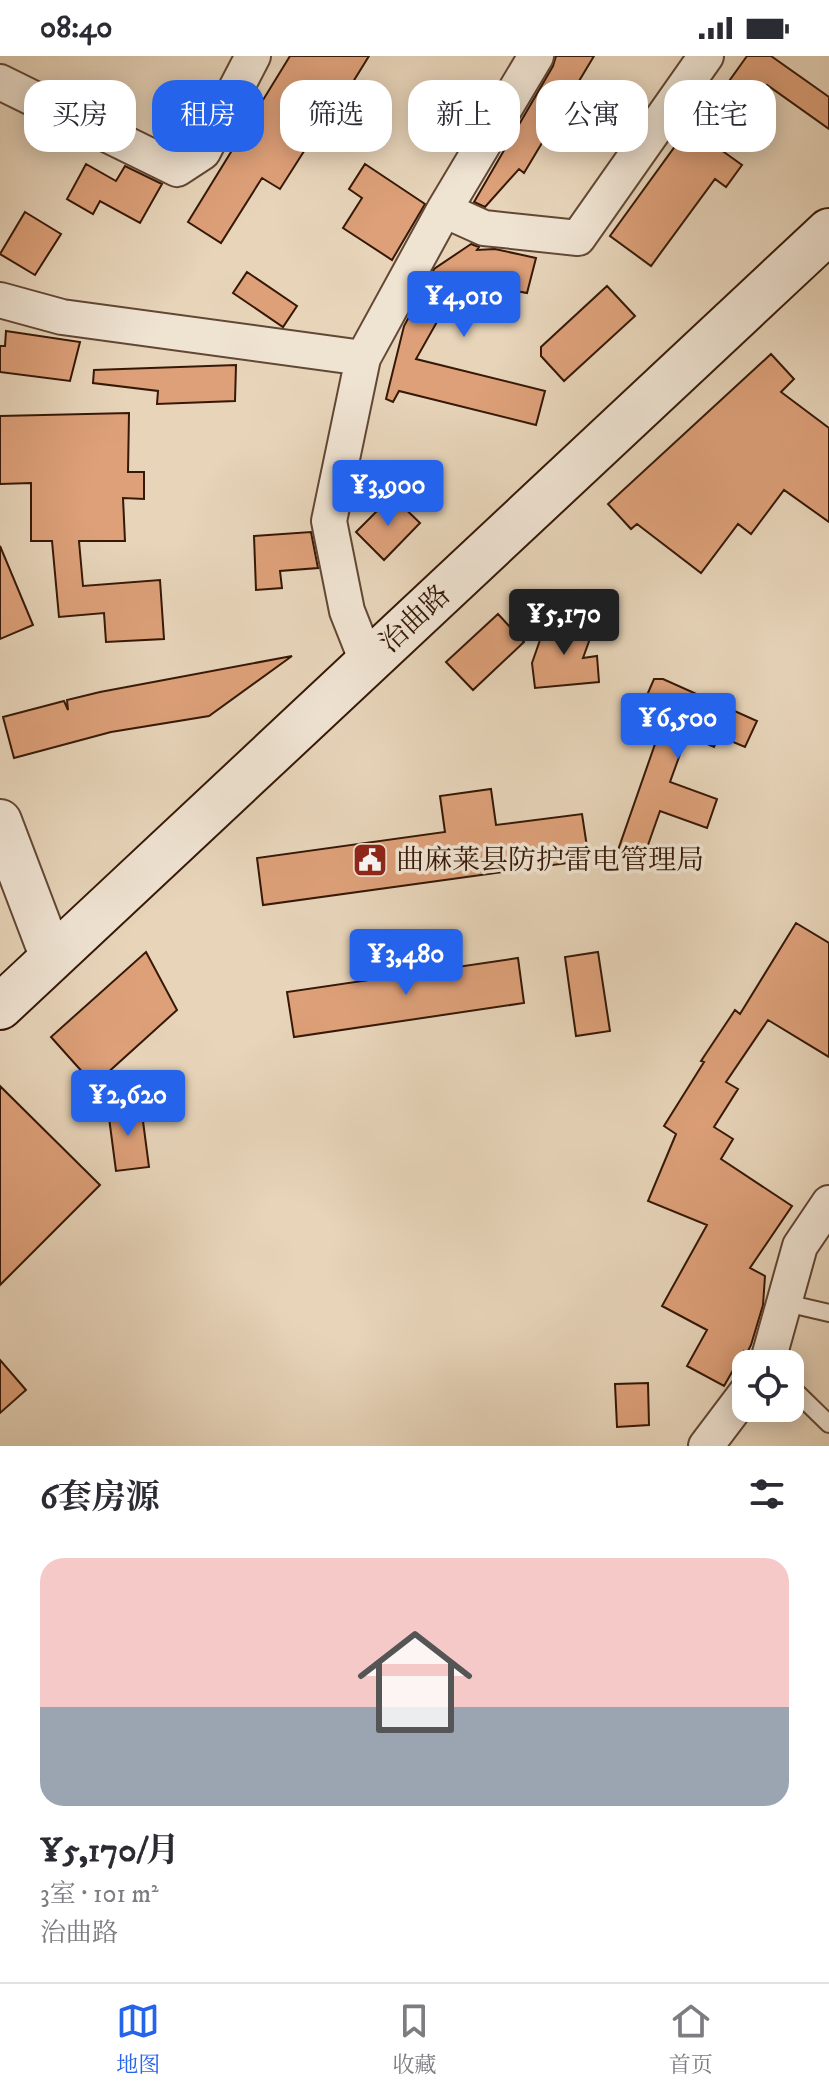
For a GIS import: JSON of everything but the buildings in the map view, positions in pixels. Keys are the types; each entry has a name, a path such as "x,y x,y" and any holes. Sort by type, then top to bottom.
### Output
{"main road":[{"name":"治曲路","path":"0,1007 829,231"}],"street":[{"path":"0,82 177,169 203,152 253,56"},
{"path":"368,664 347,611 329,521 363,358 444,210 536,56"},
{"path":"444,210 484,228 578,238 706,56"},
{"path":"0,300 62,317 363,358"},
{"path":"0,821 52,958"},
{"path":"771,1350 800,1246 829,1203"},
{"path":"706,1446 732,1412"}],"lane":[{"path":"786,1303 829,1313"},
{"path":"804,1400 829,1424"}],"place":[{"name":"曲麻莱县防护雷电管理局","path":"370,860"}]}
